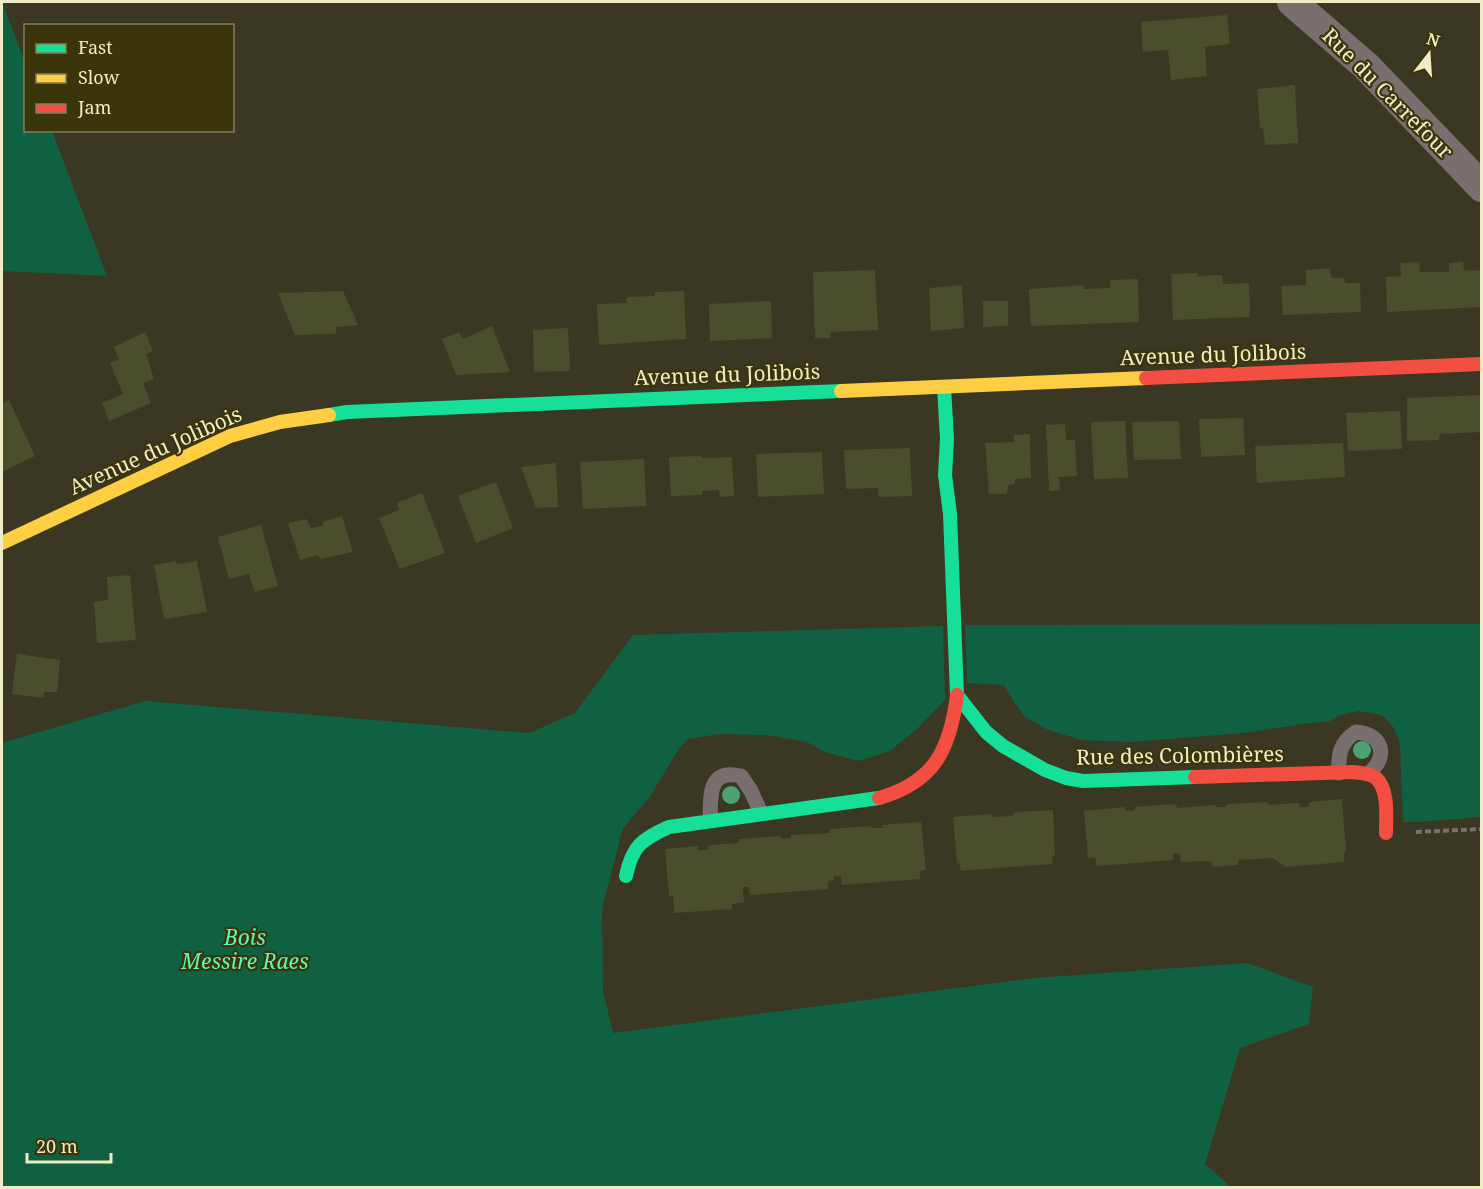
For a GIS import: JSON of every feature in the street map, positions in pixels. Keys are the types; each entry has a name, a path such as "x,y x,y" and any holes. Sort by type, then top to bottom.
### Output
{"street":[{"name":"Rue du Carrefour","path":"1292,2 1366,66 1482,187"},
{"name":"Avenue du Jolibois","path":"2,543 207,445 254,429 310,416 347,412 501,405 1482,364"},
{"path":"626,876 632,850 649,836 669,827 882,798 899,793 915,784 936,763 952,731 957,694 950,514 945,475 947,440 944,387"},
{"name":"Rue des Colombières","path":"957,694 986,732 1003,746 1045,770 1066,778 1108,781 1368,774"},
{"path":"1368,774 1378,779 1383,787 1386,833"}],"lane":[{"path":"1339,773 1340,750 1348,737 1356,732 1372,735 1381,748 1379,764 1368,774"},
{"path":"710,820 713,784 724,775 741,776 752,791 761,813"}],"path":[{"path":"1386,833 1482,829"}],"green space":[{"path":"2,2 24,59 24,132 52,132 107,276 2,271"},
{"path":"1481,624 1481,817 1403,822 1400,744 1394,728 1382,715 1358,711 1340,715 1328,722 1244,733 1131,742 1081,740 1046,729 1025,717 1004,685 967,683 965,625"},
{"name":"Bois Messire Raes","path":"943,626 945,700 918,728 890,751 859,761 825,752 807,742 767,735 719,734 688,739 680,747 649,798 623,828 602,909 603,991 613,1033 1034,978 1247,963 1313,987 1309,1024 1240,1048 1205,1164 1231,1187 2,1188 2,743 145,701 529,733 575,713 633,635"}],"building":[{"path":"1227,15 1230,44 1205,47 1207,76 1171,80 1168,50 1143,52 1141,22"},
{"path":"1295,85 1298,143 1265,145 1263,128 1260,128 1257,89"},
{"path":"1419,262 1420,272 1449,272 1449,263 1463,262 1464,270 1482,271 1482,307 1387,312 1386,277 1401,276 1400,263"},
{"path":"1330,268 1331,278 1344,278 1345,283 1360,283 1361,312 1283,315 1281,286 1306,285 1306,270"},
{"path":"875,270 878,330 831,332 829,338 815,338 813,272"},
{"path":"1197,273 1198,276 1222,275 1223,284 1249,283 1250,317 1173,320 1171,274"},
{"path":"1138,279 1139,322 1031,326 1029,289 1083,285 1084,289 1110,288 1111,280"},
{"path":"962,285 964,328 931,331 929,288"},
{"path":"343,291 358,325 336,327 336,334 295,335 278,293"},
{"path":"684,291 686,339 599,345 597,304 626,303 627,297 655,296 655,292"},
{"path":"771,301 772,338 710,341 709,304"},
{"path":"983,301 1008,301 1008,326 983,327"},
{"path":"492,326 510,372 456,375 442,339 459,332 463,339"},
{"path":"568,328 570,371 534,372 533,330"},
{"path":"145,332 153,351 146,354 154,379 143,383 151,403 109,421 102,403 123,394 110,363 119,359 114,347"},
{"path":"1482,395 1482,432 1440,434 1439,440 1407,441 1407,398"},
{"path":"9,400 35,456 2,472 2,404"},
{"path":"1400,411 1402,449 1348,451 1346,413"},
{"path":"1243,418 1245,455 1201,457 1199,419"},
{"path":"1125,421 1128,478 1094,479 1091,422"},
{"path":"1179,421 1181,459 1134,460 1132,422"},
{"path":"1065,424 1066,440 1075,440 1077,476 1059,477 1060,490 1049,491 1046,425"},
{"path":"1030,434 1031,478 1015,479 1015,484 1008,485 1007,494 989,494 985,443 1014,442 1014,435"},
{"path":"1343,443 1345,477 1257,483 1255,446"},
{"path":"910,448 912,496 879,497 878,488 846,489 844,450"},
{"path":"822,452 824,494 758,497 756,454"},
{"path":"701,456 702,458 732,457 734,496 720,497 719,490 702,491 702,495 671,496 669,457"},
{"path":"644,459 646,506 583,509 580,462"},
{"path":"556,463 558,507 536,508 521,467"},
{"path":"496,482 513,528 476,543 458,496"},
{"path":"422,493 445,553 400,569 379,518 399,510 397,503"},
{"path":"342,516 353,552 320,559 318,555 300,560 288,523 306,519 311,528 323,526 323,522"},
{"path":"261,525 278,586 255,592 249,574 229,579 218,537"},
{"path":"176,561 177,564 197,561 207,612 164,619 154,565"},
{"path":"130,575 136,640 97,643 94,602 108,600 107,577"},
{"path":"17,654 60,660 57,692 45,692 43,698 12,694"},
{"path":"1342,799 1346,852 1344,852 1344,862 1286,867 1272,858 1238,860 1238,865 1213,867 1211,861 1181,862 1179,853 1173,854 1173,860 1097,866 1095,857 1088,858 1084,811 1125,807 1125,811 1135,810 1135,807 1176,804 1177,808 1216,805 1226,807 1227,804 1267,802 1268,805 1299,803 1300,807 1309,807 1309,802"},
{"path":"1053,810 1055,856 1053,856 1052,864 961,871 957,863 953,817 992,814 993,817 1012,816 1015,812"},
{"path":"921,822 926,870 920,871 920,879 842,885 841,876 834,876 834,880 828,881 828,889 750,895 749,887 743,887 744,902 732,904 732,909 674,913 673,896 669,896 665,849 698,846 698,850 707,850 709,845 739,843 739,839 781,836 781,839 791,838 791,835 830,833 830,829 871,826 882,828 882,825"}],"traffic: fast":[{"path":"944,387 947,439 945,475 950,514 957,695 986,732 1003,746 1045,770 1066,778 1083,781 1195,777"},
{"path":"329,415 347,412 841,391"},
{"path":"626,876 635,850 645,840 669,827 879,798"}],"traffic: slow":[{"path":"841,391 1146,378"},
{"path":"2,543 230,436 280,422 329,415"}],"traffic: jam":[{"path":"1146,378 1482,364"},
{"path":"879,798 914,783 936,761 950,732 957,695"},
{"path":"1195,777 1353,772 1368,774 1374,776 1383,789 1386,804 1386,833"}]}
